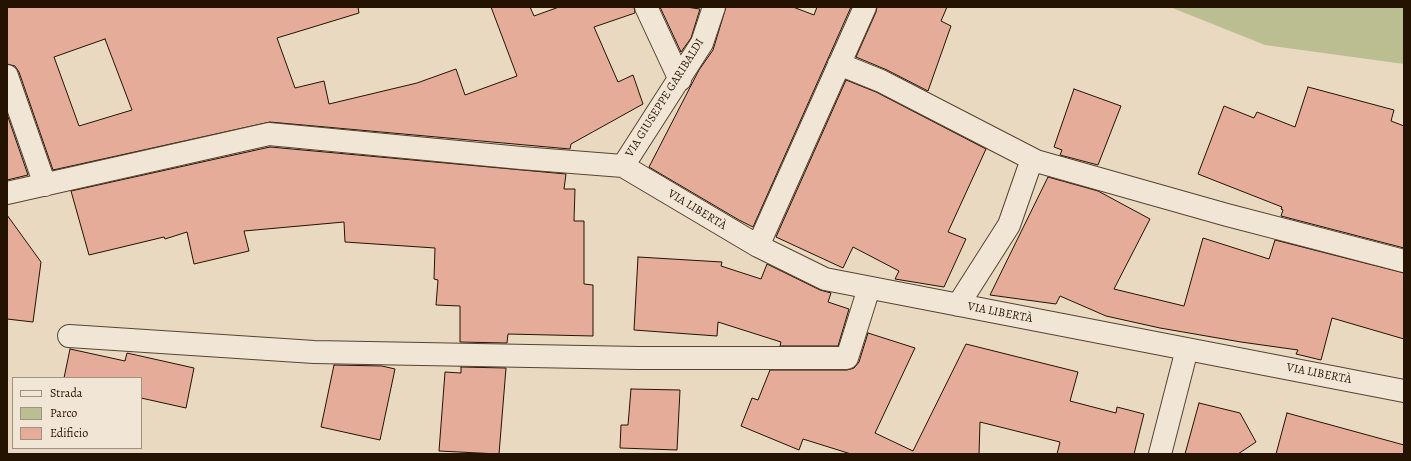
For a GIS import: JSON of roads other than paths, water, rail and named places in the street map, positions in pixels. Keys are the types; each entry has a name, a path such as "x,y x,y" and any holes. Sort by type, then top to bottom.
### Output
{"street":[{"path":"646,7 680,80"},
{"name":"VIA GIUSEPPE GARIBALDI","path":"622,166 680,80 702,43 714,7"},
{"path":"758,246 865,7"},
{"path":"839,64 881,81 1032,159 1235,217 1404,261"},
{"path":"7,76 45,185"},
{"path":"7,194 269,134 622,166"},
{"path":"958,305 1009,225 1032,159"},
{"name":"VIA LIBERTÀ","path":"622,166 758,246 826,279 1404,391"},
{"path":"69,336 314,352 638,358 847,358 870,288"},
{"path":"1160,454 1187,349"}]}
